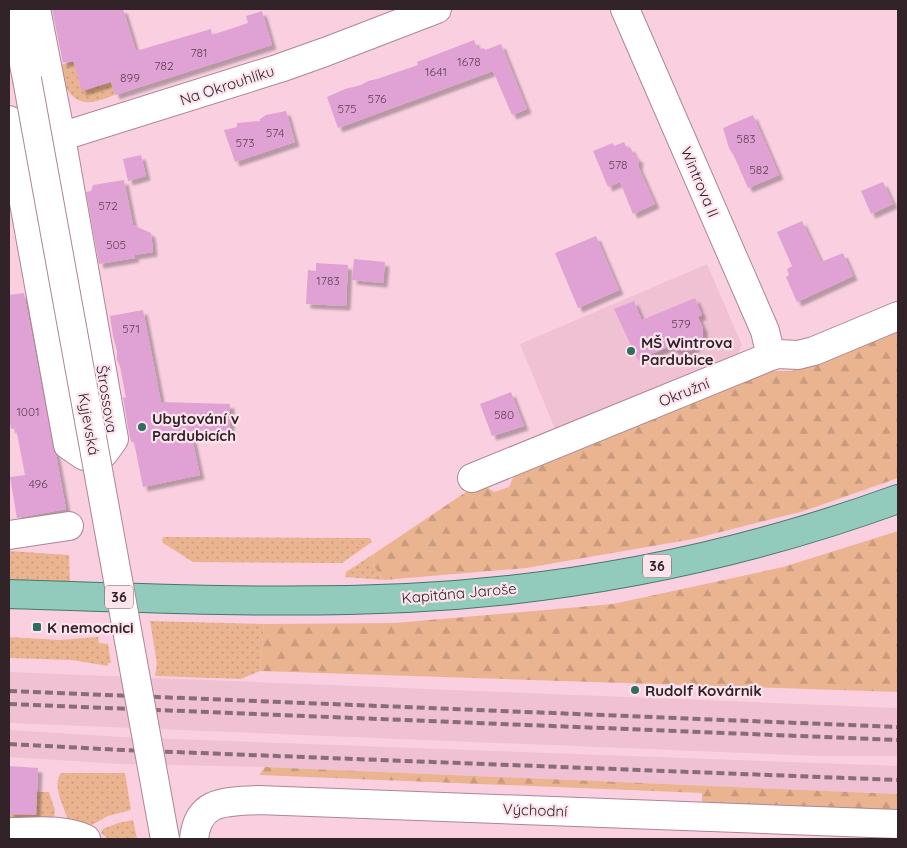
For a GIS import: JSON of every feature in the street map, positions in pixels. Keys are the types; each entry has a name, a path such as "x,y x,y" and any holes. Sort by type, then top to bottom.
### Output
{"main road":[{"name":"Kapitána Jaroše","path":"9,594 330,600 409,598 520,588 601,577 751,546 822,525 898,499"}],"street":[{"name":"Kyjevská","path":"13,9 165,839"},
{"name":"Štrossova","path":"9,120 11,150 68,445 84,456 104,453 114,439 61,138 36,9"},
{"name":"Na Okrouhlíku","path":"11,150 61,138 307,59 437,9"},
{"name":"Wintrova II","path":"626,9 765,331 771,356"},
{"name":"Okružní","path":"472,478 771,356 778,354 798,355 814,352 898,316"},
{"path":"9,535 68,526"},
{"name":"Východní","path":"194,839 197,823 206,810 231,801 258,800 898,824"},
{"path":"9,832 59,833 83,838"}],"shaded area":[{"name":"MŠ Wintrova Pardubice","path":"707,264 742,345 737,356 555,429 520,344"},
{"path":"9,672 898,708 898,756 818,756 9,723"},
{"path":"9,730 122,737 898,766 898,794 265,767 121,764 9,757"}],"green space":[{"path":"99,56 104,60 115,95 92,102 78,100 68,91 59,65"},
{"path":"898,324 898,478 804,511 693,539 526,568 384,580 372,564 375,553 472,488 485,486 494,492 509,487 518,467 768,371 792,371"},
{"path":"898,531 898,692 260,671 264,624 395,623 613,604 783,567"},
{"path":"164,537 370,538 372,542 342,563 193,562 163,543 162,539"},
{"path":"9,551 69,555 70,582 9,580"},
{"path":"375,553 372,564 384,580 345,577 346,572"},
{"path":"150,621 264,624 260,671 241,679 155,676 157,664"},
{"path":"9,637 60,640 98,637 99,643 108,644 111,663 108,663 108,666 72,660 9,658"},
{"path":"265,767 898,794 898,816 702,809 702,793 259,775"},
{"path":"61,773 125,773 131,810 108,816 86,828 70,824 58,791 58,778"},
{"path":"37,792 49,792 55,810 54,821 9,821 9,814 36,814"},
{"path":"133,820 137,839 108,839 101,833 103,829"}],"building":[{"path":"52,9 123,9 136,51 211,29 212,35 248,23 246,16 262,11 272,45 115,95 111,82 82,91 73,61 63,63"},
{"path":"474,40 478,50 484,48 485,50 501,44 527,109 512,115 493,71 338,128 327,97 345,89 418,65 417,62"},
{"path":"286,111 295,142 235,162 224,130 237,127 237,123 260,121 266,115"},
{"path":"753,115 779,175 748,188 729,148 723,128"},
{"path":"624,142 627,149 630,147 634,155 639,159 638,166 655,204 633,214 620,182 608,187 593,151 613,143 614,146"},
{"path":"141,155 146,176 128,181 123,159"},
{"path":"124,180 133,225 151,233 153,252 134,255 135,258 99,264 86,192 91,191 93,185"},
{"path":"883,182 893,204 871,214 861,191"},
{"path":"802,221 821,262 843,253 853,276 797,302 786,277 789,275 787,269 792,266 777,232"},
{"path":"596,236 619,290 578,308 555,253"},
{"path":"354,259 385,262 383,283 352,280"},
{"path":"316,263 348,265 346,306 306,304 308,270 316,271"},
{"path":"24,293 66,509 17,518 10,477 25,475 16,428 11,429 9,417 9,295"},
{"path":"695,298 702,315 698,317 703,328 703,340 697,342 695,347 689,351 676,351 670,346 638,360 614,309 634,301 642,320"},
{"path":"143,310 161,402 230,404 230,434 191,433 200,475 143,487 134,442 131,442 129,433 123,397 126,398 120,366 117,360 110,316"},
{"path":"511,392 524,426 492,436 480,404"},
{"path":"9,766 38,768 36,815 9,814"}],"railway":[{"path":"9,691 898,727"},
{"path":"9,704 898,740"},
{"path":"9,744 898,780"}],"place":[{"name":"MŠ Wintrova Pardubice","path":"631,351"},
{"name":"Ubytování v Pardubicích","path":"142,427"},
{"name":"K nemocnici","path":"37,627"},
{"name":"Rudolf Kovárnik","path":"635,690"}]}
